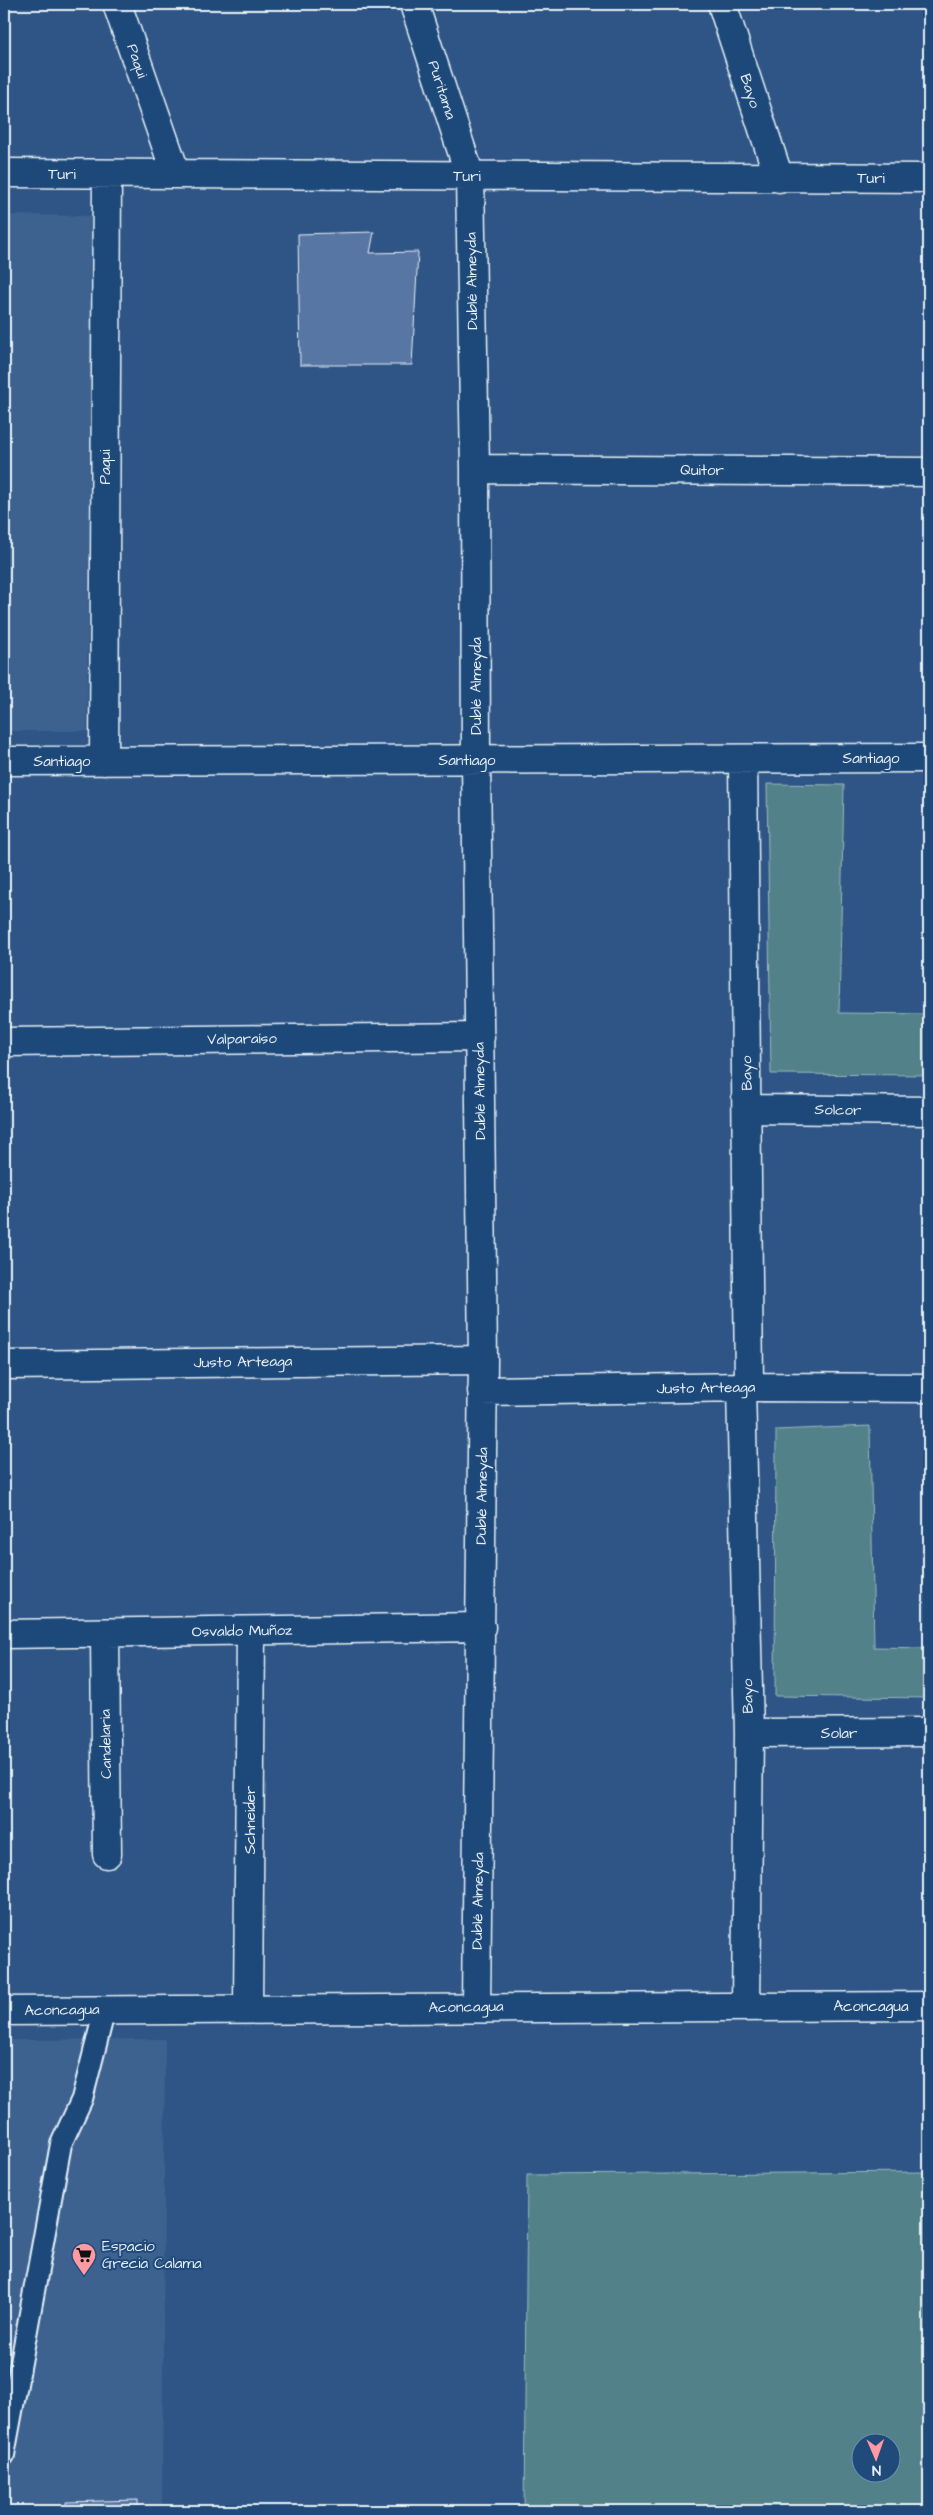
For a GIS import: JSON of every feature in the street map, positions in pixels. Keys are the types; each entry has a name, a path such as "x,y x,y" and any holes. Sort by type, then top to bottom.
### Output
{"street":[{"name":"Paqui","path":"118,4 176,174"},
{"name":"Puritama","path":"414,4 470,176"},
{"name":"Bayo","path":"722,4 779,178"},
{"name":"Turi","path":"4,173 929,178"},
{"name":"Paqui","path":"104,760 107,174"},
{"name":"Dublé Almeyda","path":"470,176 475,468 476,760 483,1360 476,2007"},
{"name":"Quitor","path":"475,468 929,472"},
{"name":"Santiago","path":"4,761 929,758"},
{"name":"Bayo","path":"743,759 748,1109 745,1387 749,1733 746,2005"},
{"name":"Valparaíso","path":"4,1042 480,1037"},
{"name":"Solcor","path":"748,1109 929,1111"},
{"name":"Justo Arteaga","path":"4,1365 483,1360"},
{"name":"Justo Arteaga","path":"482,1391 745,1387 929,1388"},
{"name":"Osvaldo Muñoz","path":"4,1634 105,1635 481,1627"},
{"name":"Schneider","path":"248,2009 251,1631"},
{"name":"Candelaria","path":"105,1635 107,1854"},
{"name":"Solar","path":"749,1733 929,1732"},
{"name":"Aconcagua","path":"4,2011 746,2005 929,2006"}],"lane":[{"path":"4,2455 61,2144 82,2100 105,2010"}],"shaded area":[{"path":"4,215 92,216 87,731 4,731"},
{"name":"Espacio Grecia Calama","path":"165,2039 162,2511 4,2511 4,2040"}],"green space":[{"path":"767,784 844,785 839,1013 929,1014 929,1075 771,1074"},
{"path":"870,1426 874,1647 929,1648 929,1698 775,1696 776,1430"},
{"path":"929,2172 929,2511 524,2511 527,2175"}],"building":[{"path":"374,232 370,253 418,252 412,365 300,365 298,234"},
{"path":"138,2500 138,2511 67,2511 66,2502"}],"place":[{"name":"Espacio Grecia Calama","path":"84,2276"}]}
